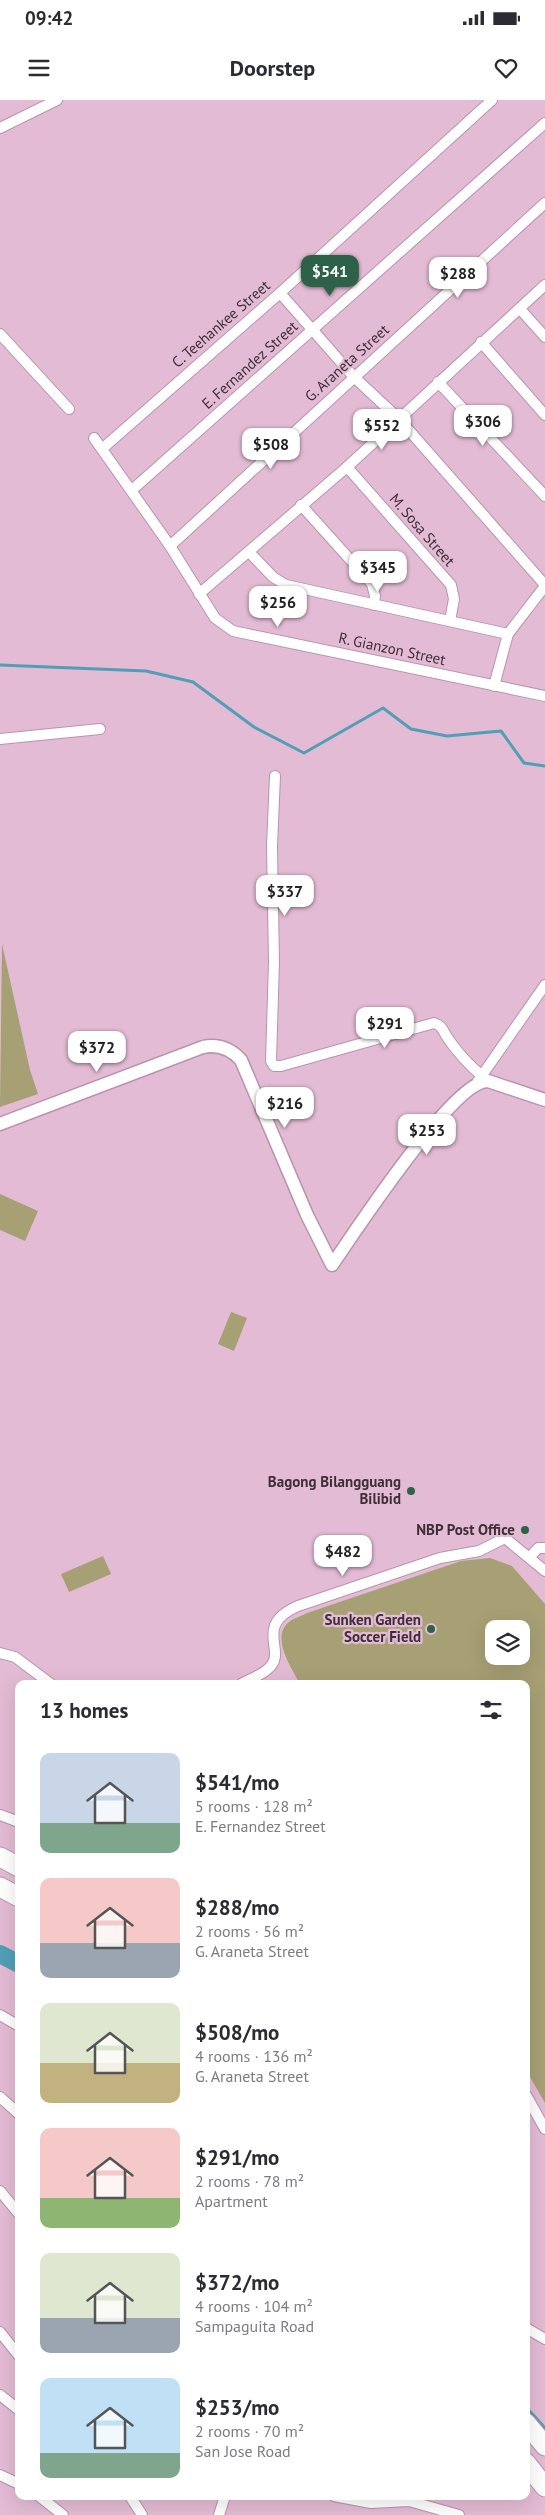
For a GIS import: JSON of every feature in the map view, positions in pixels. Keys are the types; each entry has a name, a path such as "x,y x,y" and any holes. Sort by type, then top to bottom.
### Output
{"highway":[{"path":"0,1857 15,1866"},
{"path":"0,1887 15,1895"},
{"path":"530,2428 545,2446"},
{"path":"530,2468 545,2487"}],"street":[{"path":"0,128 57,100"},
{"name":"C. Teehankee Street","path":"103,448 280,293 492,100"},
{"name":"E. Fernandez Street","path":"132,490 545,123"},
{"name":"G. Araneta Street","path":"170,546 545,203"},
{"path":"199,594 347,467 545,285"},
{"path":"280,293 354,377 399,419 545,585 508,634 494,686"},
{"path":"520,309 545,337"},
{"path":"0,334 69,409"},
{"path":"481,342 545,415"},
{"path":"438,382 545,496"},
{"name":"R. Gianzon Street","path":"94,438 103,448 170,546 215,618 233,631 545,696"},
{"name":"M. Sosa Street","path":"347,467 451,585 454,599 450,622"},
{"path":"301,505 372,584 375,596 374,605"},
{"path":"249,552 272,577 286,585 508,634"},
{"path":"0,739 100,729"},
{"path":"275,776 272,846 274,962 271,1062 274,1066 281,1066 434,1023 441,1026 446,1036 480,1080 494,1082 545,1100"},
{"path":"0,1124 203,1047 219,1046 236,1055 241,1060 307,1215 332,1265 389,1182 434,1126 480,1080 545,985"},
{"path":"248,1680 270,1668 274,1661 272,1632 276,1622 290,1610 424,1563 479,1552 505,1538 530,1556 545,1571"},
{"path":"530,1556 538,1548 545,1548"},
{"path":"0,1653 16,1656 46,1680"},
{"path":"0,1815 15,1821"},
{"path":"0,2015 15,2024"},
{"path":"0,2098 15,2111"},
{"path":"530,2102 545,2129"},
{"path":"0,2191 15,2209"},
{"path":"530,2330 545,2339"},
{"path":"0,2332 15,2351"},
{"path":"0,2395 15,2407"},
{"path":"0,2411 8,2403"},
{"path":"0,2475 15,2482"},
{"path":"44,2500 63,2515"},
{"path":"133,2500 142,2515"},
{"path":"219,2515 224,2500"},
{"path":"352,2500 371,2504 409,2501 459,2515"}],"shaded area":[{"path":"2,944 30,1070 38,1094 0,1107"},
{"path":"0,1194 38,1211 25,1241 0,1230"},
{"path":"231,1312 247,1318 234,1351 218,1344"},
{"path":"103,1556 111,1574 69,1592 61,1574"},
{"path":"490,1558 512,1566 545,1604 545,2103 530,2077 530,1680 298,1680 284,1653 282,1644 284,1628 296,1618 461,1561"}],"waterway":[{"path":"0,665 146,671 193,682 254,727 304,753 383,708 411,729 447,736 501,731 524,763 545,766"},
{"path":"0,1954 15,1962"},
{"path":"530,2411 545,2428"}],"place":[{"name":"Bagong Bilangguang Bilibid","path":"411,1491"},
{"name":"NBP Post Office","path":"525,1530"},
{"name":"Sunken Garden Soccer Field","path":"431,1629"}]}
